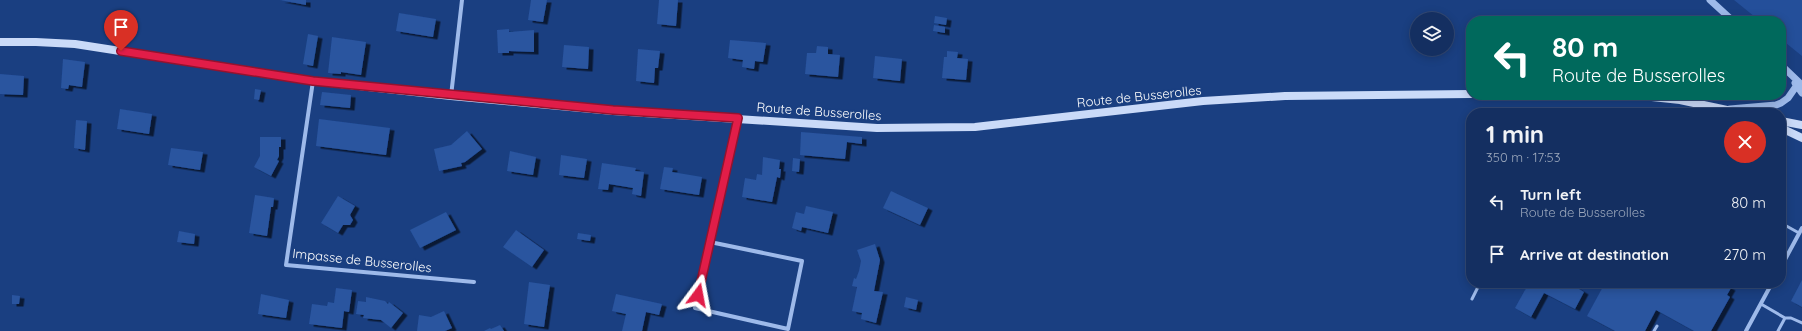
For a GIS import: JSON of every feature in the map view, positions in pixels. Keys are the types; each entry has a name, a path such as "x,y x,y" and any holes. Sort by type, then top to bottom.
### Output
{"main road":[{"name":"Route de Busserolles","path":"0,42 74,44 313,81 450,96 613,110 877,128 975,127 1210,100 1285,96 1466,94"},
{"path":"1680,100 1721,108"},
{"path":"1786,122 1802,125"},
{"path":"1786,130 1802,138"}],"street":[{"path":"450,96 462,0"},
{"path":"1710,0 1728,16"},
{"path":"1786,70 1799,85 1802,93"},
{"name":"Impasse de Busserolles","path":"313,81 286,265 474,282"},
{"path":"1786,99 1799,85"},
{"path":"1738,108 1776,105 1782,103 1785,100"},
{"path":"710,242 802,261 788,329 695,308 738,118"},
{"path":"1786,258 1802,228"},
{"path":"1746,331 1769,288"}],"lane":[{"path":"1786,226 1799,233"},
{"path":"1472,299 1478,288"},
{"path":"1761,304 1785,318 1791,318 1802,323"},
{"path":"1778,331 1785,318"},
{"path":"1654,331 1657,326"}],"shaded area":[{"path":"1734,0 1802,0 1802,56 1786,43 1786,16 1754,16"}],"building":[{"path":"280,0 306,0 306,5"},
{"path":"531,0 547,0 543,22 528,20"},
{"path":"659,0 678,0 676,26 657,24"},
{"path":"399,13 436,19 433,37 396,31"},
{"path":"935,16 947,18 946,25 934,23"},
{"path":"934,25 945,27 945,33 933,31"},
{"path":"509,29 509,32 534,30 534,52 509,51 509,53 498,53 497,30"},
{"path":"308,34 318,36 313,66 303,64"},
{"path":"332,37 366,42 361,75 341,72 341,74 328,73"},
{"path":"730,40 766,43 763,62 755,61 754,69 742,67 743,60 728,58"},
{"path":"564,45 589,47 588,69 562,67"},
{"path":"817,46 828,47 828,54 840,55 838,77 805,74 807,53 816,53"},
{"path":"638,49 660,51 658,68 655,68 654,83 636,81"},
{"path":"947,51 958,52 957,58 968,59 966,80 942,78 944,57 947,57"},
{"path":"875,56 902,59 900,81 873,78"},
{"path":"63,59 85,62 82,87 69,85 68,89 61,88"},
{"path":"0,74 24,76 23,95 0,94"},
{"path":"255,89 261,90 259,100 254,99"},
{"path":"322,92 351,95 350,108 320,105"},
{"path":"120,109 152,114 149,134 117,129"},
{"path":"319,119 390,128 386,155 316,146"},
{"path":"76,120 87,121 85,150 74,148"},
{"path":"467,131 482,149 465,162 461,163 462,166 439,171 434,149 451,145"},
{"path":"801,132 862,137 862,144 847,142 845,159 800,155"},
{"path":"260,137 281,137 281,147 279,147 279,156 277,160 279,161 271,176 254,167 260,156"},
{"path":"171,148 203,152 200,170 168,165"},
{"path":"510,151 536,157 533,175 507,171"},
{"path":"561,155 587,159 584,178 559,175"},
{"path":"763,157 780,160 780,178 777,177 772,202 742,197 745,178 756,180 757,174 762,175"},
{"path":"793,158 800,159 799,172 792,171"},
{"path":"602,163 636,168 635,171 644,172 641,196 632,194 633,188 609,184 608,190 598,189"},
{"path":"664,167 673,168 672,172 702,177 699,195 660,189"},
{"path":"891,191 928,208 920,225 883,208"},
{"path":"255,195 274,198 273,207 271,207 267,236 249,233"},
{"path":"338,196 355,206 350,215 353,220 350,225 343,225 338,233 321,223"},
{"path":"806,206 833,212 828,233 802,227 801,231 792,228 796,212 804,214"},
{"path":"446,212 456,230 420,248 410,230"},
{"path":"516,230 544,250 532,267 503,247"},
{"path":"179,231 195,234 194,244 177,242"},
{"path":"578,233 591,235 590,241 577,239"},
{"path":"875,244 880,260 874,291 883,292 876,323 861,319 862,313 852,311 857,287 852,286 854,278 856,279 859,271 861,261 857,250"},
{"path":"1802,280 1802,307 1791,301"},
{"path":"529,282 550,285 544,327 524,324"},
{"path":"336,288 352,290 349,312 344,311 342,328 309,324 312,304 327,306 328,302 334,303"},
{"path":"1526,288 1577,288 1584,292 1575,309 1544,293 1531,317 1515,308"},
{"path":"1602,288 1731,288 1727,295 1730,297 1711,331 1694,331 1656,310 1645,331 1615,331 1587,316"},
{"path":"261,294 289,300 286,318 258,314"},
{"path":"616,294 662,304 659,315 646,312 642,331 622,331 626,314 612,311"},
{"path":"12,295 20,296 19,304 12,304"},
{"path":"366,297 385,301 388,304 389,302 403,313 391,328 381,320 363,318 364,315 356,314 358,301 366,302"},
{"path":"906,297 918,300 916,310 904,307"},
{"path":"444,311 452,328 445,331 417,331 419,315 431,317"},
{"path":"500,325 504,331 484,331 490,328 491,329"}],"route":[{"path":"121,51 313,81 450,96 613,110 738,118 698,295"}]}
